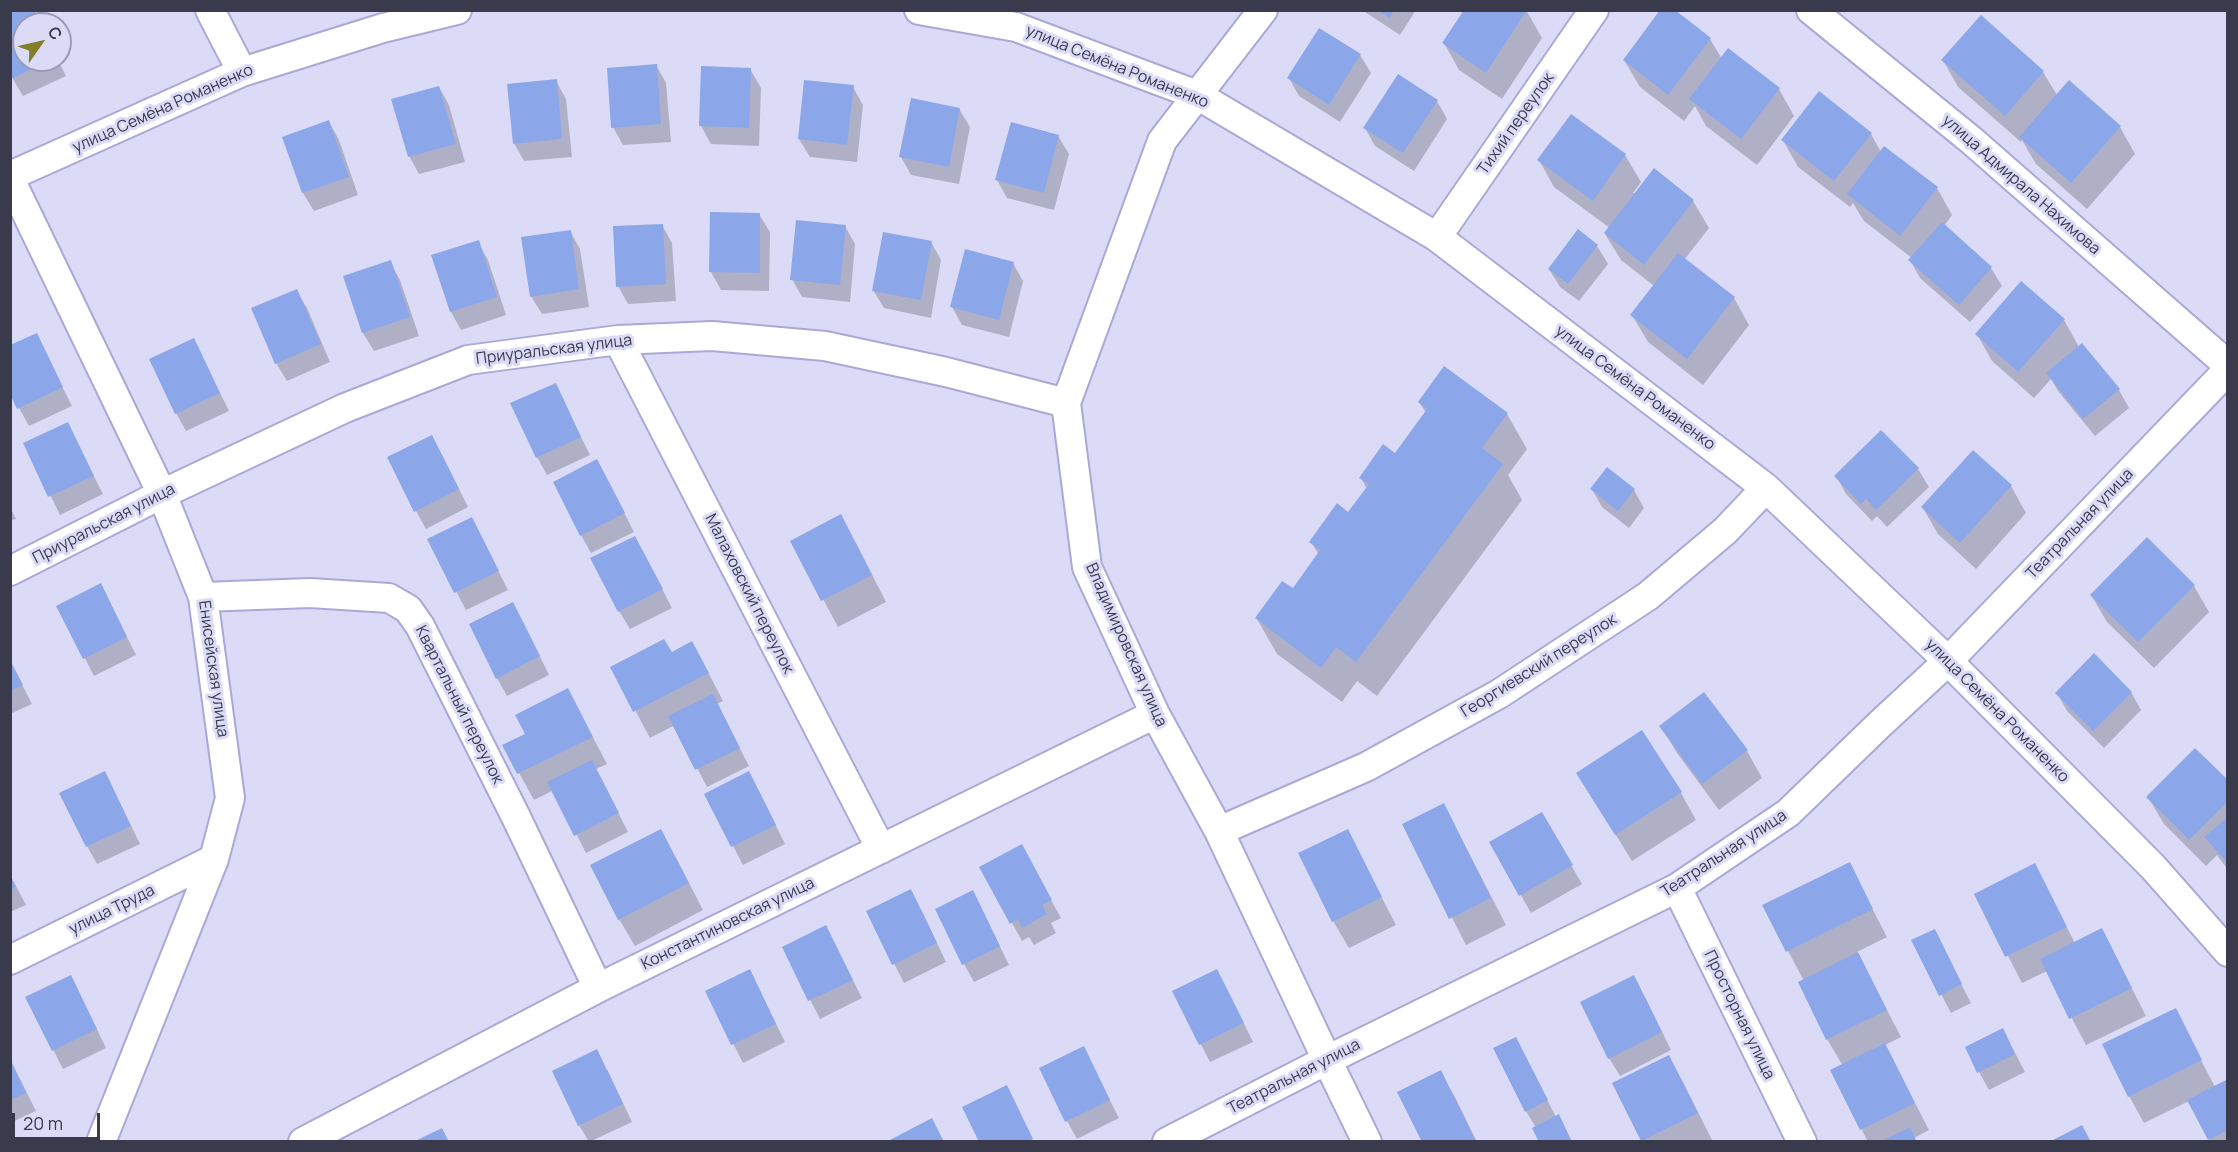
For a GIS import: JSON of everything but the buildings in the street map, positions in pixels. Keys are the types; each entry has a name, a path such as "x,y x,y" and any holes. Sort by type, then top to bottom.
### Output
{"street":[{"path":"210,10 242,72"},
{"name":"улица Семёна Романенко","path":"10,178 242,72 383,28 457,10"},
{"name":"улица Семёна Романенко","path":"919,10 1016,27 1197,95 1437,237 1766,488 1948,661 2154,867 2228,952"},
{"name":"Владимировская улица","path":"1263,10 1162,141 1066,403 1087,567 1155,714 1219,831 1367,1142"},
{"name":"Тихий переулок","path":"1437,237 1594,10"},
{"name":"улица Адмирала Нахимова","path":"1811,10 1971,140 2228,365"},
{"name":"Енисейская улица","path":"10,178 162,494 203,597 230,798 214,860 101,1142"},
{"name":"Приуральская улица","path":"10,571 162,494 345,408 468,360 618,340 712,336 825,346 946,372 1066,403"},
{"name":"Малаховский переулок","path":"618,340 881,849"},
{"name":"Театральная улица","path":"1167,1142 1327,1060 1677,888 1788,813 1948,661 2228,370"},
{"name":"Георгиевский переулок","path":"1219,831 1365,767 1499,694 1648,596 1725,531 1766,488"},
{"name":"Квартальный переулок","path":"203,597 321,594 389,598 408,609 420,626 516,816 598,988"},
{"name":"Константиновская улица","path":"303,1142 598,988 1155,714"},
{"name":"улица Труда","path":"10,960 214,860"},
{"name":"Просторная улица","path":"1677,888 1802,1142"}]}
